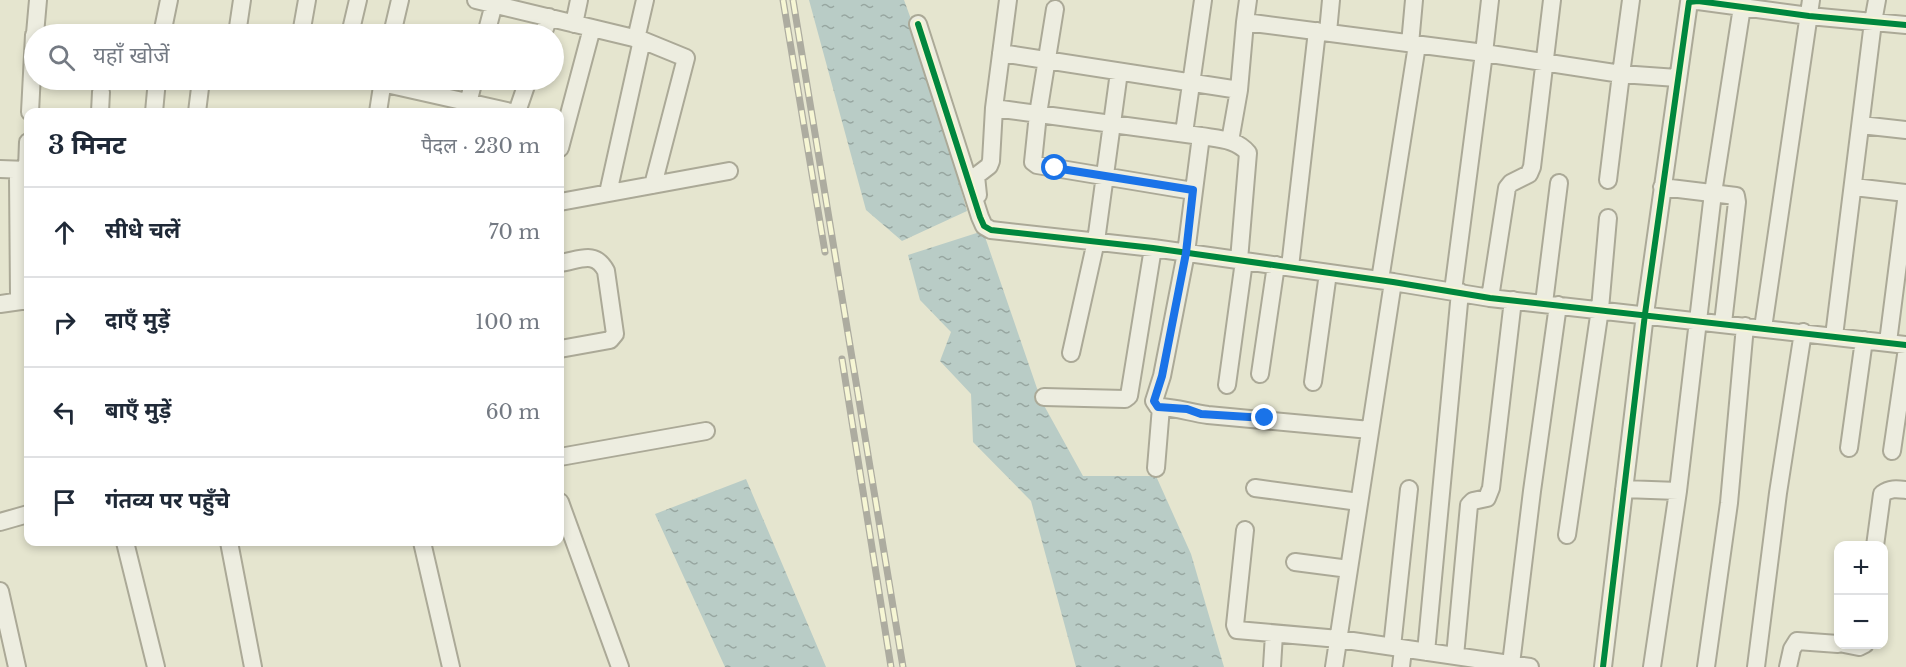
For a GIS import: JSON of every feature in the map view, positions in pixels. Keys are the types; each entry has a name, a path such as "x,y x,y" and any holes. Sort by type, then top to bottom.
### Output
{"street":[{"path":"35,24 38,0"},
{"path":"164,24 169,0"},
{"path":"238,24 242,0"},
{"path":"303,24 307,0"},
{"path":"352,24 357,0"},
{"path":"394,24 400,0"},
{"path":"476,0 495,2 639,40 685,57 653,185"},
{"path":"574,24 579,0"},
{"path":"608,193 645,0"},
{"path":"980,216 976,176 990,163 994,108 1008,0"},
{"path":"1203,0 1191,83 1193,190 1186,253 1162,376 1154,401 1158,407 1187,409 1201,414 1265,418 1370,430"},
{"path":"1230,141 1239,90 1248,0"},
{"path":"1260,374 1283,266 1322,32 1331,0"},
{"path":"1334,667 1370,430 1413,44 1414,0"},
{"path":"1426,652 1456,292 1490,0"},
{"path":"1490,298 1507,188 1511,183 1529,174 1532,167 1552,0"},
{"path":"1608,180 1630,0"},
{"path":"1603,667 1645,314 1688,6 1692,1 1698,0 1742,7 1761,5 1810,8 1873,22 1906,25"},
{"path":"1834,336 1877,0"},
{"path":"489,24 495,2"},
{"path":"1652,667 1678,492 1713,193 1742,7"},
{"path":"1763,328 1810,8"},
{"path":"1055,9 1032,160 1035,164 1193,190"},
{"path":"547,24 549,17"},
{"path":"1245,22 1484,53 1621,74 1677,78"},
{"path":"918,24 980,216 984,226 991,230 1153,248 1490,298 1906,345"},
{"path":"564,133 592,28"},
{"path":"1001,53 1239,90"},
{"path":"1071,353 1096,241 1119,72"},
{"path":"30,108 31,90"},
{"path":"154,108 156,90"},
{"path":"198,108 200,90"},
{"path":"379,108 381,90"},
{"path":"417,90 492,108"},
{"path":"468,103 471,90"},
{"path":"518,108 525,90"},
{"path":"100,108 101,92"},
{"path":"994,108 1230,141 1242,146 1248,153 1242,261 1227,385"},
{"path":"1861,125 1906,130"},
{"path":"0,169 24,170"},
{"path":"564,201 729,171"},
{"path":"24,172 18,177 19,295 24,300"},
{"path":"1511,664 1551,304 1559,183"},
{"path":"1662,187 1736,196 1723,323"},
{"path":"1854,188 1906,193"},
{"path":"1888,342 1906,201"},
{"path":"1567,535 1599,309 1608,218"},
{"path":"1044,397 1125,399 1130,396 1153,248"},
{"path":"564,262 593,258 601,262 606,271 615,334 610,340 564,348"},
{"path":"1313,382 1328,273"},
{"path":"1455,656 1469,505 1473,501 1487,498 1491,488 1513,300"},
{"path":"0,304 24,301"},
{"path":"1706,667 1729,503 1745,326"},
{"path":"1756,667 1778,493 1803,332"},
{"path":"1849,448 1864,340"},
{"path":"1892,451 1906,355"},
{"path":"1156,468 1161,407"},
{"path":"564,456 706,431"},
{"path":"1255,488 1359,502"},
{"path":"1401,667 1397,648 1410,489"},
{"path":"1624,489 1678,492"},
{"path":"1876,541 1882,494 1887,490 1906,490"},
{"path":"564,513 620,667"},
{"path":"0,522 24,515"},
{"path":"1245,530 1236,628 1239,631 1339,639 1455,656 1472,663 1530,667"},
{"path":"126,546 156,667"},
{"path":"230,546 252,667"},
{"path":"423,546 451,667"},
{"path":"1295,562 1349,569"},
{"path":"0,591 17,667"},
{"path":"1272,667 1274,634"},
{"path":"1788,667 1792,649 1797,641 1834,644"}],"water":[{"path":"809,0 904,0 919,41 967,211 902,241 866,210"},
{"path":"983,231 1041,400 1083,476 1156,476 1191,554 1224,667 1076,667 1031,501 973,442 971,394 940,361 951,332 920,300 908,255"},
{"path":"746,479 826,667 725,667 655,514"}],"railway":[{"path":"783,0 825,252"},
{"path":"793,0 903,667"},
{"path":"842,359 891,667"}],"cycle path":[{"path":"1603,667 1645,314 1689,2 1698,1 1809,16 1906,25"},
{"path":"918,24 980,217 984,226 991,230 1153,248 1490,298 1906,345"}],"route":[{"path":"1055,168 1193,190 1186,253 1155,405 1187,409 1201,414 1265,418"}]}
